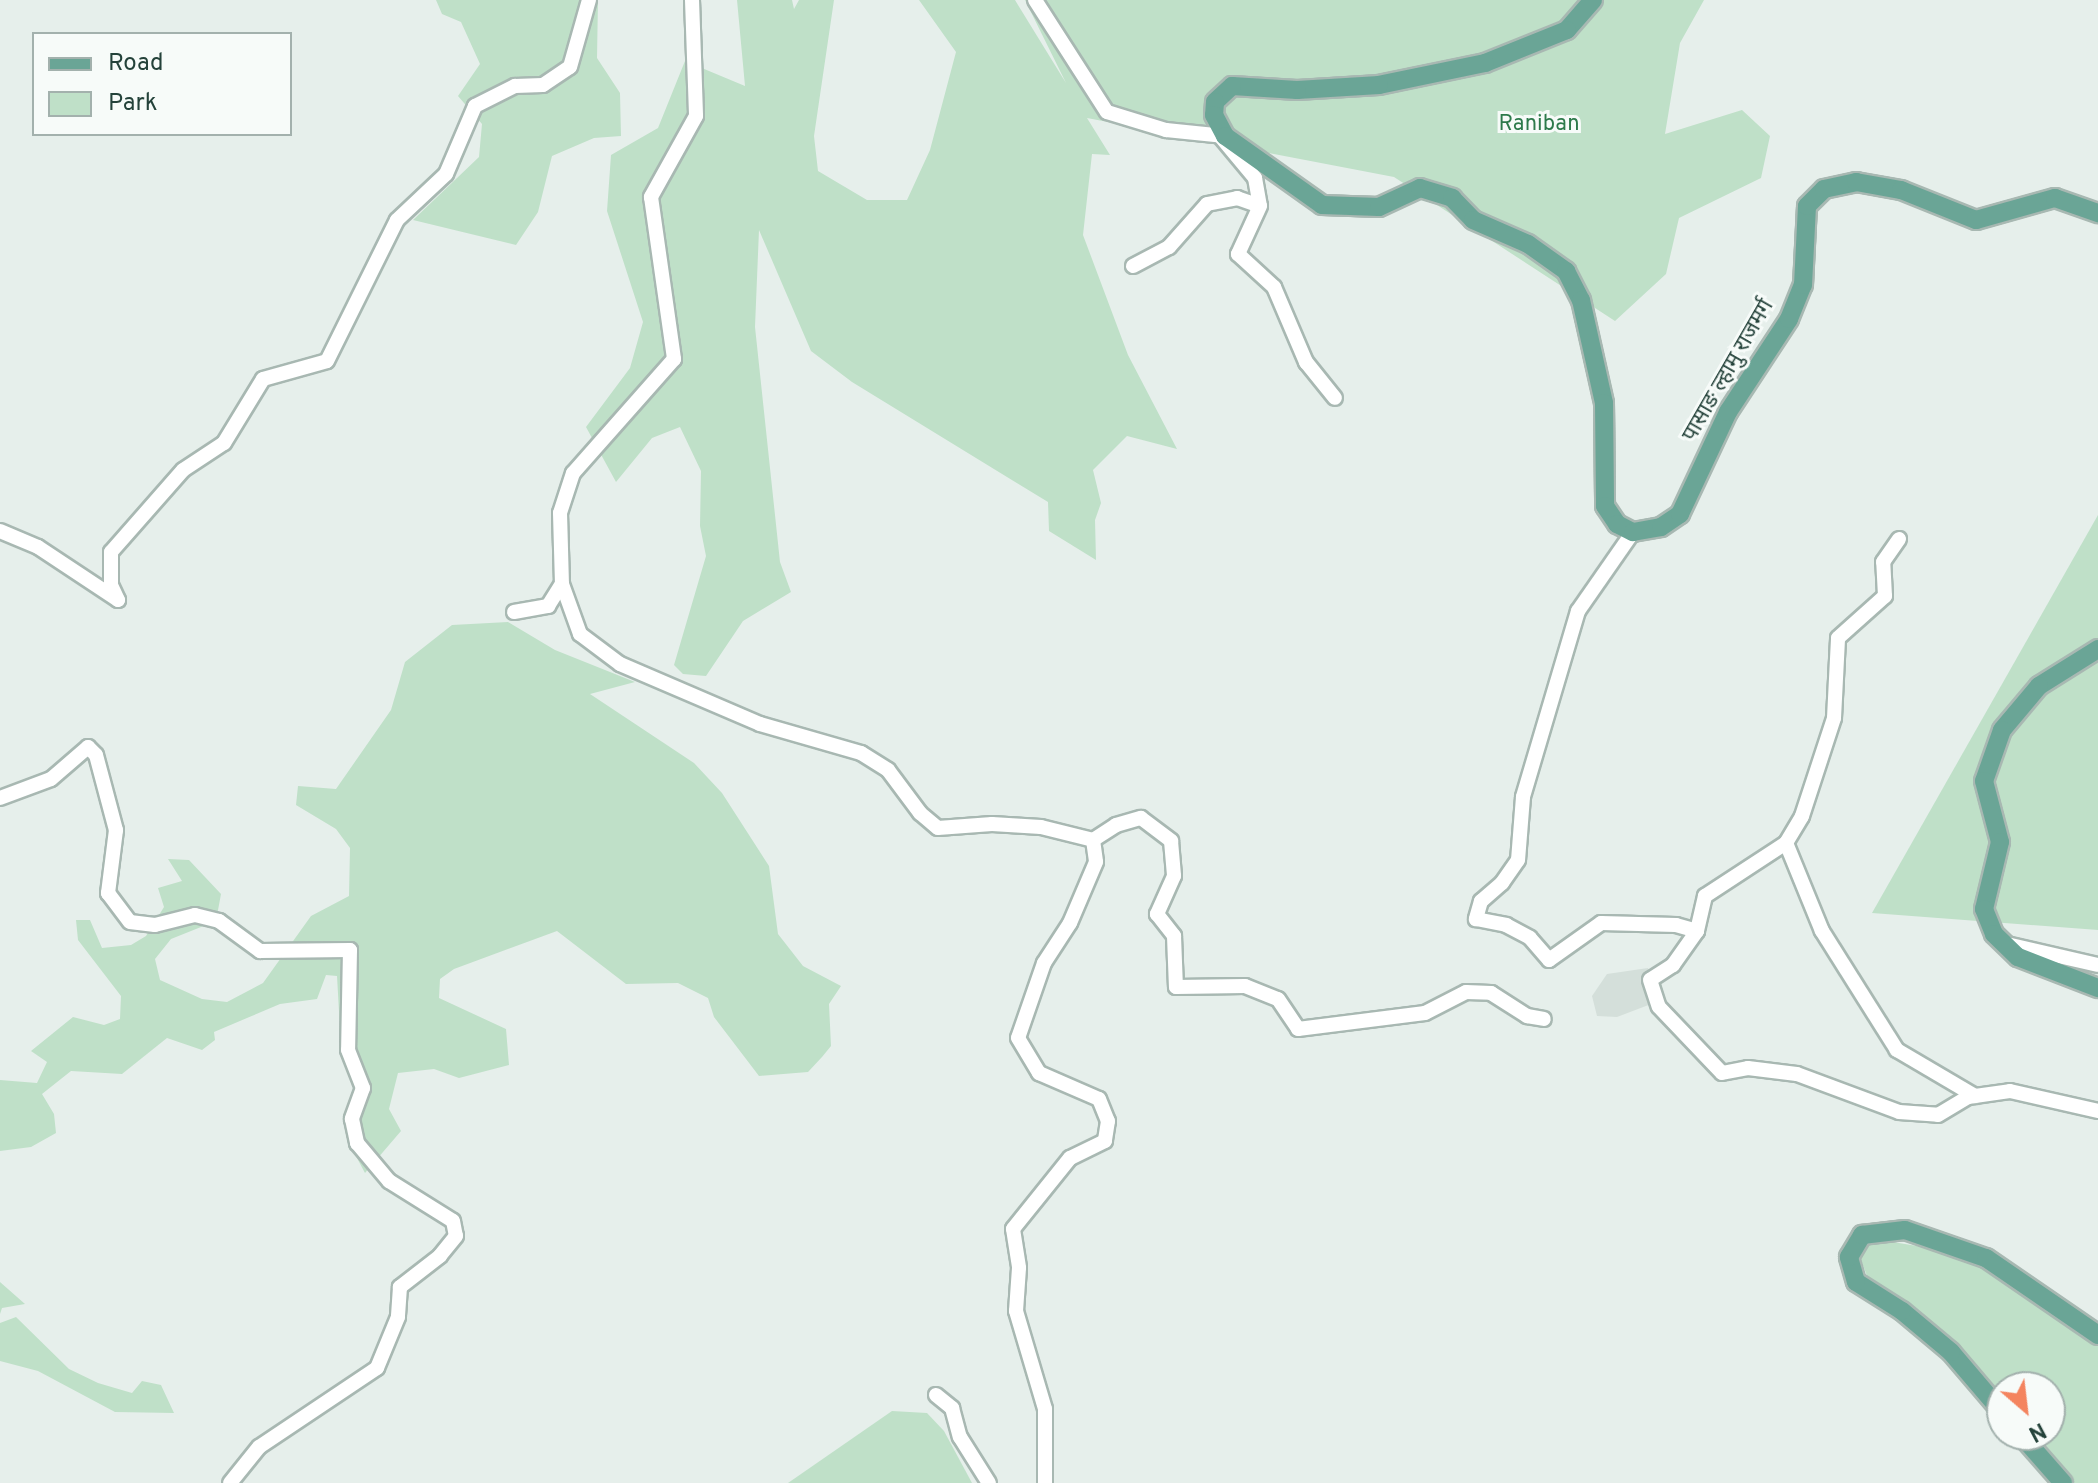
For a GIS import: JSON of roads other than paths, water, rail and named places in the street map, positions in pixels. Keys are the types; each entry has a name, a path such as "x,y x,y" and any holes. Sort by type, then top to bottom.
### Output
{"main road":[{"path":"1593,0 1567,30 1485,63 1379,85 1297,90 1232,86 1215,102 1214,115 1222,136 1322,205 1379,207 1420,188 1452,198 1473,220 1528,244 1566,271 1581,300 1604,403 1605,506 1617,524 1633,532"},
{"name":"पासाङ ल्हामु राजमर्ग","path":"1633,532 1661,527 1680,514 1728,412 1789,319 1803,285 1807,206 1824,189 1856,182 1901,190 1976,220 2055,198 2098,213"},
{"path":"2098,649 2039,686 2002,730 1984,781 2000,842 1985,901 1985,919 2018,957 2098,988"},
{"path":"1986,1393 1951,1352 1902,1311 1856,1282 1849,1257 1862,1235 1905,1230 1986,1258 2098,1335"},
{"path":"2035,1451 2063,1483"}],"street":[{"path":"0,531 38,547 118,600 111,585 111,552 183,470 224,443 263,379 327,361 397,220 446,174 475,106 515,86 543,85 570,67 589,0"},
{"path":"692,0 696,116 651,197 674,359 573,473 560,513 562,584 580,634 620,664 760,724 861,753 888,770 920,813 938,828 992,824 1041,827 1093,840 1116,825 1141,818 1171,841 1174,876 1157,914 1174,936 1176,987 1245,986 1278,999 1298,1029 1425,1013 1466,992 1491,993 1527,1016 1544,1019"},
{"path":"1035,0 1107,112 1166,130 1222,136 1255,178 1260,206 1238,254 1274,287 1306,362 1335,398"},
{"path":"1133,266 1169,247 1207,204 1237,198 1260,206"},
{"path":"1633,532 1578,611 1523,797 1518,860 1481,901 1476,919 1506,925 1530,938 1549,960 1601,923 1676,925 1697,931"},
{"path":"1899,539 1883,562 1885,596 1838,638 1834,718 1802,816 1786,843 1705,896 1697,931 1673,965 1650,980 1659,1007 1722,1073 1748,1068 1797,1074 1899,1112 1938,1115 1975,1096 2010,1091 2098,1111"},
{"path":"514,612 548,606 562,584"},
{"path":"0,798 51,779 88,747 96,755 116,830 108,893 130,922 155,925 195,915 219,921 260,951 350,950 348,1050 363,1088 352,1119 357,1143 389,1181 453,1221 456,1236 440,1256 400,1287 398,1317 377,1368 259,1447 230,1483"},
{"path":"1045,1483 1045,1409 1016,1311 1019,1268 1013,1229 1070,1158 1105,1141 1108,1121 1099,1099 1039,1073 1018,1038 1044,963 1070,923 1096,862 1093,840"},
{"path":"1786,843 1822,931 1897,1050 1975,1096"},
{"path":"2006,944 2098,965"},
{"path":"936,1395 952,1408 960,1437 989,1483"}],"park label":[{"name":"Raniban","path":"1539,125"}]}
